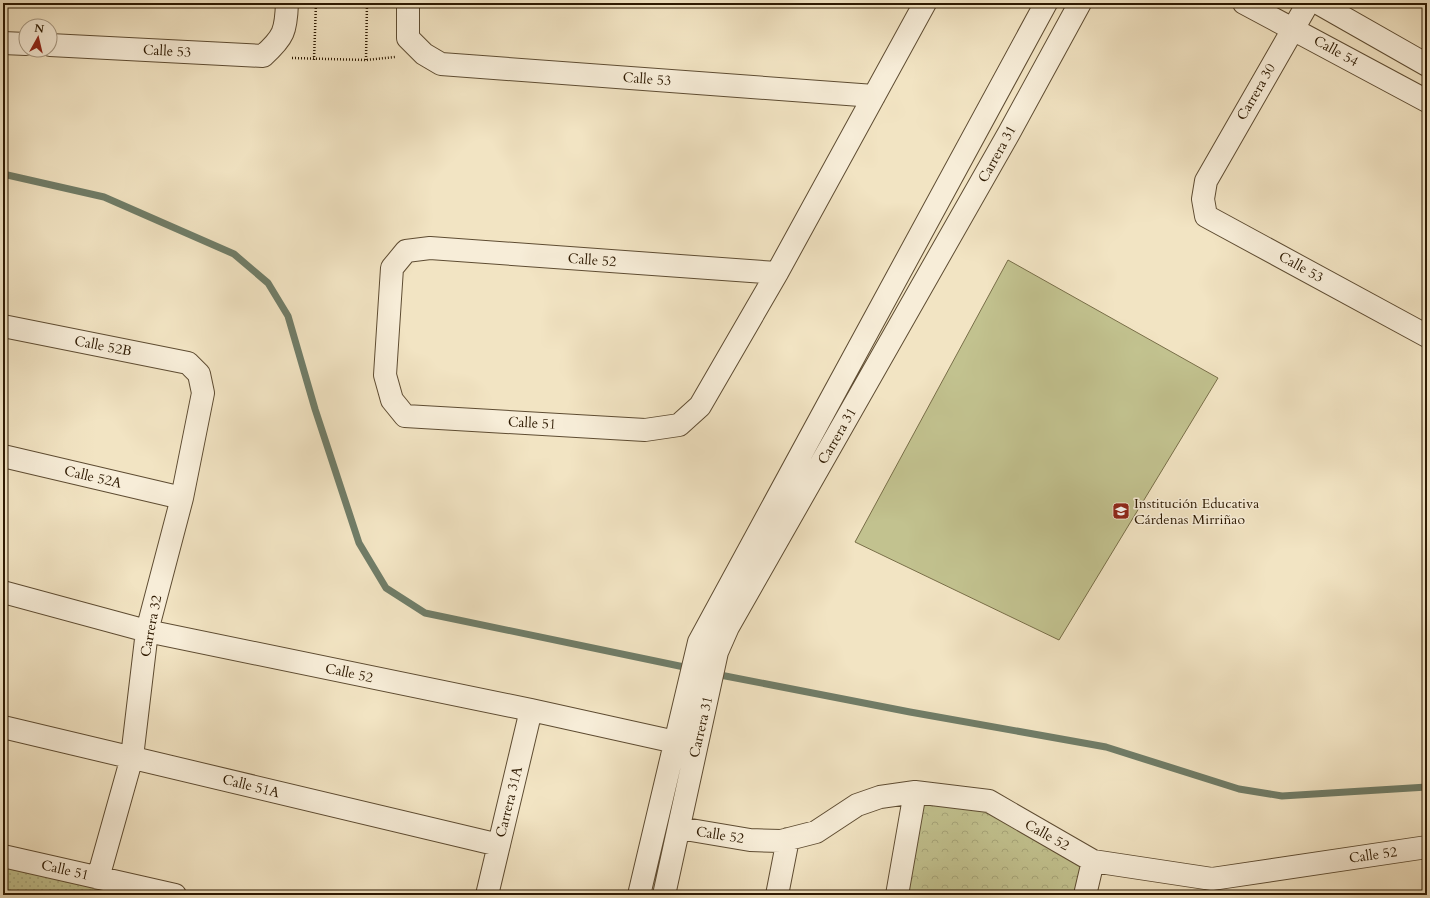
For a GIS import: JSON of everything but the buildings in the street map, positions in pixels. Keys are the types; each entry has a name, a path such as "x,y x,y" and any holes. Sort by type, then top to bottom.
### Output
{"street":[{"name":"Calle 53","path":"58,45 263,56 279,42 286,24 287,3"},
{"path":"408,3 408,38 424,54"},
{"path":"778,273 925,3"},
{"name":"Carrera 31","path":"664,895 697,747 696,654 699,642 1046,3"},
{"name":"Carrera 31","path":"639,895 674,742 696,700 728,627 1009,133 1080,3"},
{"name":"Calle 54","path":"1244,3 1427,101"},
{"name":"Carrera 30","path":"1206,181 1308,3"},
{"path":"1318,3 1427,65"},
{"path":"3,43 18,44"},
{"name":"Calle 53","path":"424,54 442,64 874,96"},
{"name":"Calle 53","path":"1206,181 1203,199 1206,216 1427,336"},
{"name":"Calle 52","path":"392,400 385,375 392,268 406,251 430,248 778,273"},
{"name":"Calle 51","path":"392,400 406,416 645,430 679,425 700,406 778,273"},
{"name":"Calle 52B","path":"3,326 188,363 199,374"},
{"name":"Carrera 32","path":"98,878 132,757 147,631 182,498 203,393 199,374"},
{"name":"Calle 52A","path":"3,456 182,498"},
{"name":"Calle 52","path":"3,592 147,631 531,710 697,747"},
{"name":"Carrera 31A","path":"487,895 531,710"},
{"name":"Calle 51A","path":"3,727 499,845"},
{"path":"897,895 915,792"},
{"name":"Calle 52","path":"679,828 750,840 781,840 816,832 857,805 880,797 915,792 989,801 1093,860 1210,887 1427,847"},
{"path":"777,895 788,838"},
{"name":"Calle 51","path":"3,856 175,895"},
{"path":"1085,895 1093,860"}],"path":[{"path":"316,3 314,60 366,60 424,54"},
{"path":"366,60 367,3"}],"green space":[{"path":"1008,260 1218,378 1059,640 855,542"},
{"path":"915,792 989,801 1093,861 1085,895 897,895"},
{"path":"3,856 135,895 3,895"}],"waterway":[{"path":"3,174 104,197 234,254 268,283 288,316 315,409 359,543 386,588 425,613 689,668"},
{"path":"715,674 910,712 1106,747 1239,789 1282,796 1427,787"}],"place":[{"name":"Institución Educativa Cárdenas Mirriñao","path":"1121,511"}]}
